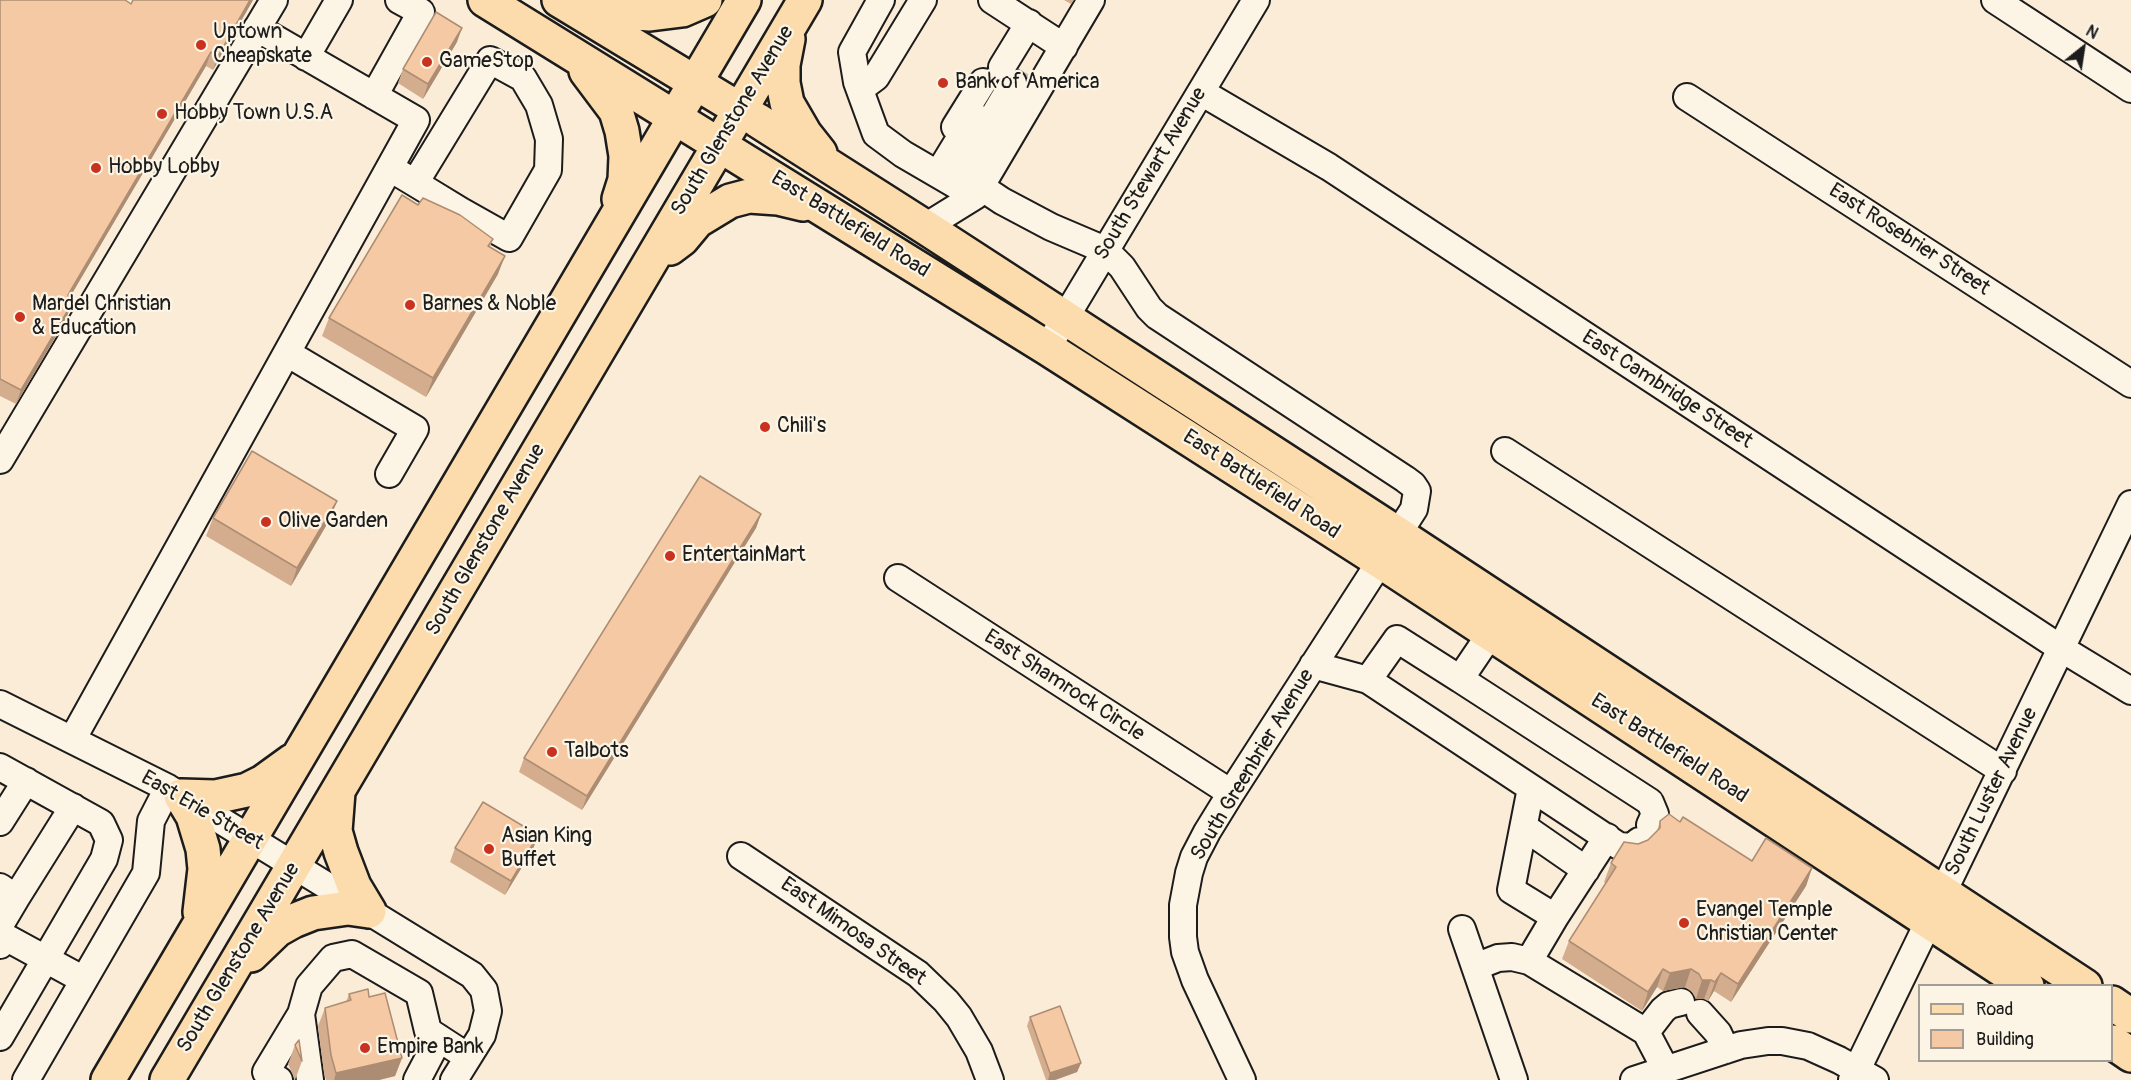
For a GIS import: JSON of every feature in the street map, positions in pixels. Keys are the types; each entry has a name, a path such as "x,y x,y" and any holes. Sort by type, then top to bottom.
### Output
{"main road":[{"name":"East Battlefield Road","path":"484,0 1047,348 1491,633 2024,984"},
{"name":"East Battlefield Road","path":"559,0 695,82 925,227 1944,891 2082,984"},
{"path":"578,0 623,12 650,14 682,10 705,0"},
{"path":"108,1080 744,0"},
{"path":"797,12 783,65 783,83 787,103 805,134 838,171"},
{"name":"South Glenstone Avenue","path":"167,1080 797,12"},
{"path":"565,50 603,92 616,111 622,131 627,156 625,180 611,227"},
{"path":"649,263 682,239 697,221 730,201 749,196 778,198 827,211"},
{"path":"174,792 215,797 247,790 263,782 300,754"},
{"path":"339,789 335,831 354,886 369,911"},
{"path":"174,792 193,816 203,849 204,884 198,927"},
{"path":"218,994 263,942 277,930 293,921 331,909 369,911"},
{"path":"2113,1004 2131,1016"},
{"path":"2113,1043 2131,1055"}],"street":[{"path":"0,460 274,0"},
{"path":"306,57 339,0"},
{"path":"374,96 421,12 399,0"},
{"path":"881,0 852,52 860,89 876,134 903,154 955,182 1002,201 1050,227 1105,250"},
{"path":"860,89 876,77 923,0"},
{"path":"992,0 1040,31"},
{"path":"955,182 1007,76 1040,31 1091,0"},
{"name":"South Stewart Avenue","path":"1047,348 1256,0"},
{"path":"1995,0 2131,89"},
{"path":"72,740 416,120 257,28"},
{"path":"955,182 1007,76 1040,31"},
{"path":"925,227 955,182 1040,31"},
{"path":"390,168 415,183 509,238 548,170 549,140 539,105 523,78 490,60 415,183"},
{"name":"East Cambridge Street","path":"1201,92 1329,167 2062,649 2131,691"},
{"name":"East Rosebrier Street","path":"1687,97 2131,384"},
{"name":"South Greenbrier Avenue","path":"1105,250 1122,267 1149,308 1157,316 1413,485 1417,491 1414,509 1231,793 1194,857 1185,889 1182,921 1185,952 1189,966 1242,1080"},
{"path":"287,353 415,429 389,474"},
{"path":"1505,451 2003,771"},
{"name":"South Luster Avenue","path":"1862,1076 1944,891 2131,504"},
{"name":"East Shamrock Circle","path":"898,578 1231,793"},
{"path":"1460,679 1491,633"},
{"path":"1313,665 1368,680 1619,846 1632,847 1644,833 1655,814 1650,802 1397,639 1368,680"},
{"name":"East Erie Street","path":"0,704 174,792 472,975 484,990 488,1004 482,1035 468,1058"},
{"path":"0,767 101,823 109,840 104,859 0,1037"},
{"path":"0,822 26,781"},
{"path":"1531,788 1511,890 1555,917"},
{"path":"26,1080 146,873 152,821 174,792"},
{"path":"73,807 8,892 1,935 84,980"},
{"path":"1524,827 1586,870"},
{"path":"1529,961 1607,837"},
{"name":"East Mimosa Street","path":"741,856 926,980 959,1017 979,1051 990,1080"},
{"path":"1462,928 1514,1080"},
{"path":"279,1080 266,1072 301,1014 309,986 333,958 352,954 419,993 428,1031 468,1058 454,1080"},
{"path":"1475,967 1498,958 1512,957 1529,961 1646,1032 1666,1070"},
{"path":"1646,1032 1669,1005 1690,1007 1718,1033 1726,1050"},
{"path":"301,1014 310,1080"},
{"path":"417,1080 438,1038"},
{"path":"1635,1080 1741,1045 1768,1041 1795,1043 1820,1051 1862,1076"}],"building":[{"path":"0,0 125,0 131,4 133,0 250,0 218,56 211,52 68,295 71,305 21,390 0,379"},
{"name":"GameStop","path":"436,12 462,28 428,84 403,69"},
{"name":"Barnes & Noble","path":"402,195 418,205 423,198 460,215 493,239 488,246 505,256 433,378 329,318"},
{"path":"252,451 337,501 297,568 213,518"},
{"path":"700,476 761,514 587,796 524,758"},
{"path":"483,802 538,835 511,881 455,848"},
{"name":"Evangel Temple Christian Center","path":"1669,814 1680,822 1683,817 1752,861 1766,838 1812,868 1738,984 1721,973 1715,982 1702,980 1699,974 1691,969 1670,973 1663,969 1648,992 1569,941 1616,867 1611,863 1624,842 1638,844 1648,840 1660,828 1660,821"},
{"path":"368,989 369,997 385,993 402,1058 336,1073 331,1055 325,1008 351,1000 349,994"},
{"path":"1060,1006 1081,1063 1050,1073 1030,1017"},
{"path":"299,1040 302,1061 295,1045"}],"tunnel":[{"path":"1022,85 1028,74"}],"place":[{"name":"Uptown Cheapskate","path":"201,45"},
{"name":"GameStop","path":"427,62"},
{"name":"Bank of America","path":"943,83"},
{"name":"Hobby Town U.S.A","path":"162,114"},
{"name":"Hobby Lobby","path":"96,168"},
{"name":"Barnes & Noble","path":"410,305"},
{"name":"Mardel Christian & Education","path":"20,317"},
{"name":"Chili's","path":"765,427"},
{"name":"Olive Garden","path":"266,522"},
{"name":"EntertainMart","path":"670,556"},
{"name":"Talbots","path":"552,752"},
{"name":"Asian King Buffet","path":"489,849"},
{"name":"Evangel Temple Christian Center","path":"1684,923"},
{"name":"Empire Bank","path":"365,1048"}]}
